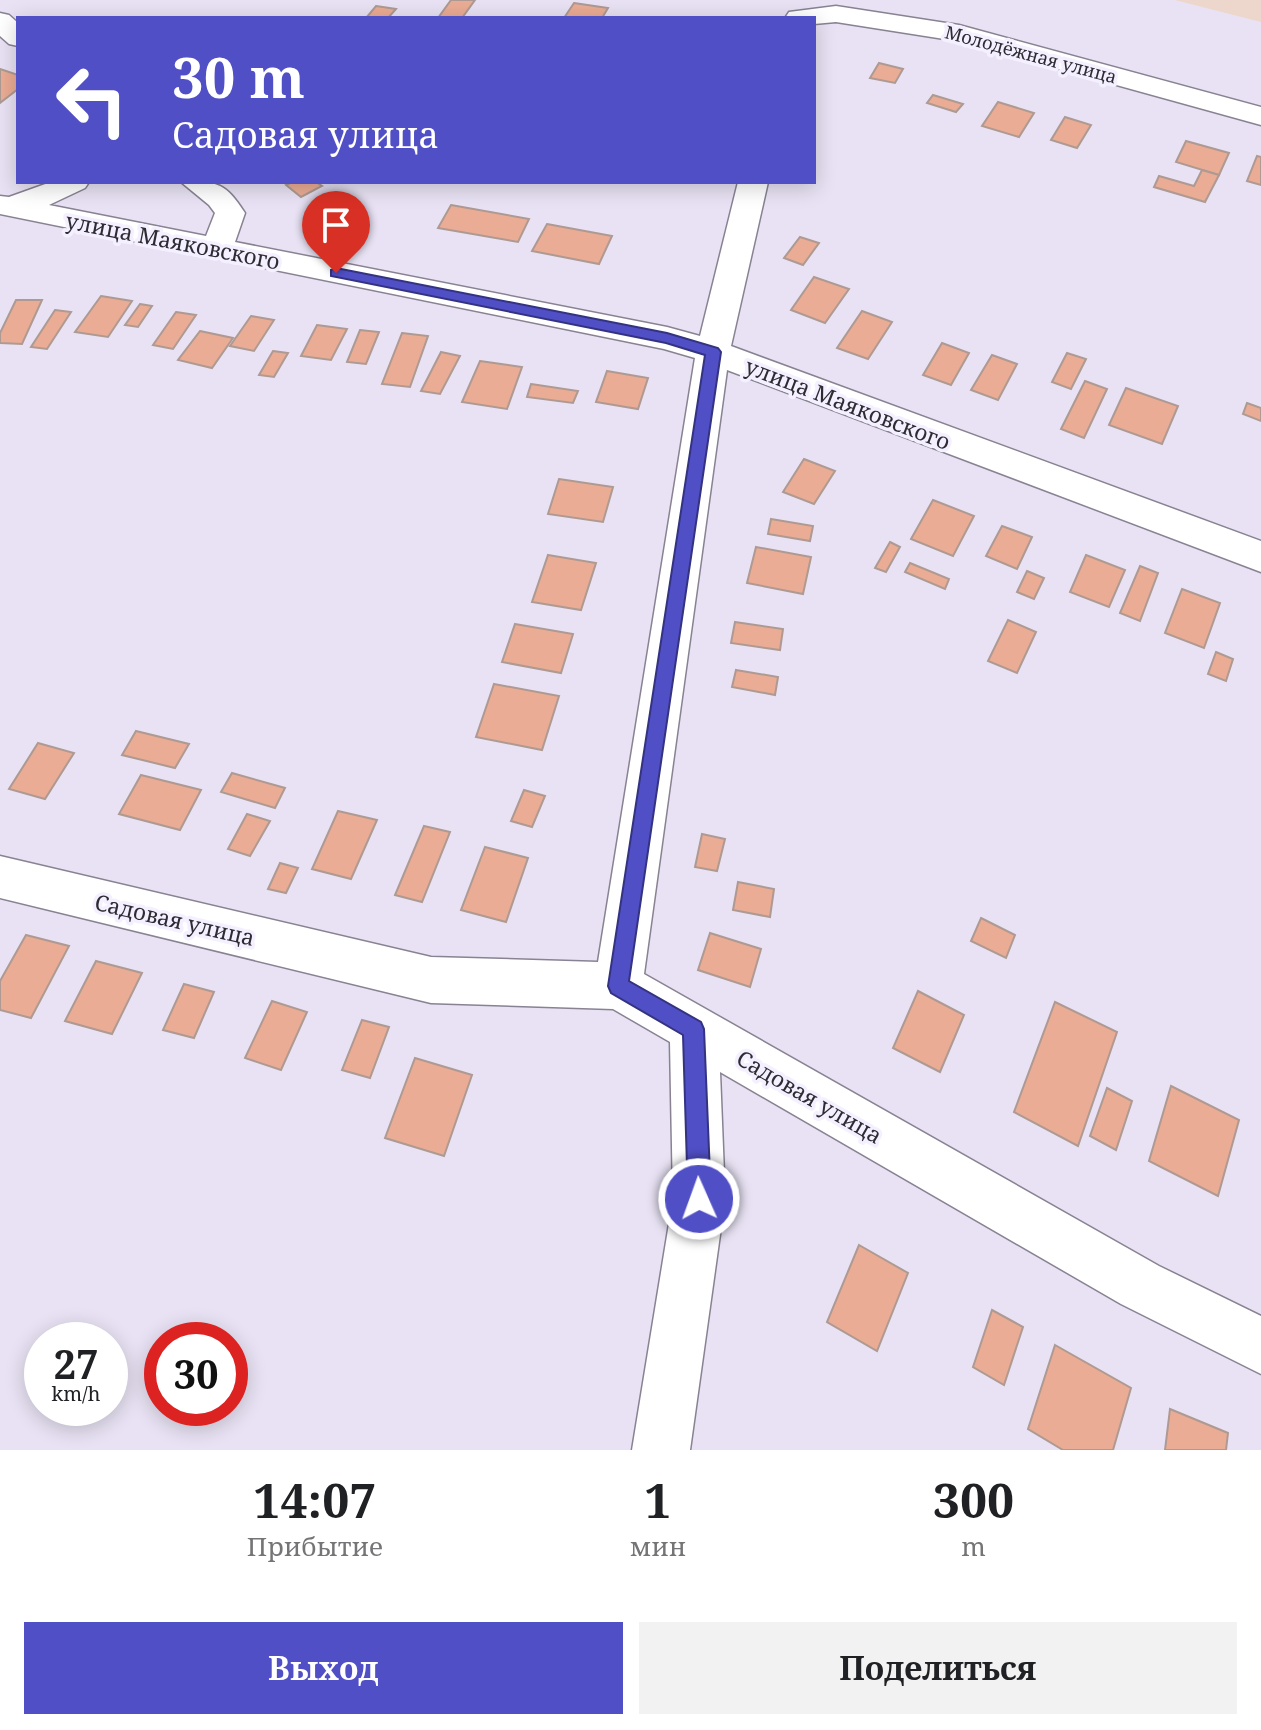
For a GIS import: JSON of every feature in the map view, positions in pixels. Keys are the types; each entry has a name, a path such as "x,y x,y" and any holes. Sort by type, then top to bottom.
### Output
{"street":[{"name":"Молодёжная улица","path":"816,16 836,14 959,33 1261,116"},
{"path":"0,21 16,36"},
{"path":"5,206 50,195 70,184"},
{"path":"618,986 713,352 753,184"},
{"path":"208,190 230,213 216,249"},
{"name":"улица Маяковского","path":"5,206 667,338 713,352 1261,557"},
{"name":"Садовая улица","path":"0,877 431,980 618,986 1140,1285 1261,1346"},
{"path":"661,1450 699,1199 694,1029"}],"shaded area":[{"path":"1175,0 1261,0 1261,22"}],"building":[{"path":"451,0 475,0 463,16 439,16"},
{"path":"574,3 608,8 603,16 565,16"},
{"path":"376,6 396,9 390,16 368,16"},
{"path":"879,63 903,69 895,83 870,78"},
{"path":"0,69 16,74 16,91 0,103"},
{"path":"933,95 963,104 956,112 927,103"},
{"path":"998,102 1034,113 1019,137 982,126"},
{"path":"1065,117 1091,125 1077,148 1051,140"},
{"path":"1186,141 1229,153 1219,175 1176,162"},
{"path":"1257,156 1261,157 1261,185 1247,181"},
{"path":"1202,170 1219,175 1205,202 1154,187 1159,176 1194,186"},
{"path":"319,184 322,186 301,197 286,185"},
{"path":"451,205 529,219 518,242 438,228"},
{"path":"547,224 612,236 599,264 532,251"},
{"path":"800,237 819,243 803,265 784,258"},
{"path":"814,277 849,289 825,323 791,310"},
{"path":"101,296 132,301 108,337 75,332"},
{"path":"16,300 42,300 22,344 0,343 0,333"},
{"path":"140,304 152,306 138,327 125,325"},
{"path":"55,310 71,312 47,349 31,347"},
{"path":"862,311 892,322 868,359 837,348"},
{"path":"176,312 196,315 173,349 153,345"},
{"path":"251,316 274,320 254,351 230,346"},
{"path":"317,325 347,329 331,360 301,356"},
{"path":"360,330 379,332 366,364 347,362"},
{"path":"200,331 233,338 212,368 178,360"},
{"path":"402,333 428,336 410,387 382,384"},
{"path":"942,343 969,353 951,385 923,375"},
{"path":"273,351 288,353 274,377 259,375"},
{"path":"441,352 460,356 440,394 421,391"},
{"path":"1067,353 1086,359 1071,389 1052,382"},
{"path":"992,355 1017,364 998,400 971,390"},
{"path":"480,361 522,367 507,409 462,402"},
{"path":"607,371 648,378 638,409 596,402"},
{"path":"1085,381 1107,389 1084,438 1061,429"},
{"path":"531,384 578,391 573,403 527,397"},
{"path":"1126,388 1178,406 1162,444 1109,425"},
{"path":"1247,403 1261,408 1261,421 1243,414"},
{"path":"804,459 835,471 814,504 783,492"},
{"path":"559,479 613,487 603,522 548,514"},
{"path":"933,500 974,516 953,556 911,539"},
{"path":"771,519 813,526 810,541 768,534"},
{"path":"1002,526 1032,537 1017,569 986,556"},
{"path":"890,542 900,547 886,572 875,568"},
{"path":"756,547 811,557 803,594 747,583"},
{"path":"548,555 596,563 581,610 532,602"},
{"path":"1086,555 1125,570 1109,607 1070,592"},
{"path":"910,563 949,579 945,589 905,572"},
{"path":"1140,566 1158,573 1140,621 1120,613"},
{"path":"1027,571 1044,578 1034,599 1017,592"},
{"path":"1182,589 1220,603 1204,648 1165,633"},
{"path":"1008,620 1036,632 1017,673 988,661"},
{"path":"735,622 783,629 780,650 731,643"},
{"path":"515,624 573,634 561,673 502,662"},
{"path":"1216,652 1233,659 1226,681 1208,674"},
{"path":"736,670 778,677 775,695 732,687"},
{"path":"494,684 559,696 542,750 476,737"},
{"path":"136,731 189,744 175,768 122,755"},
{"path":"38,743 74,753 45,799 9,789"},
{"path":"232,773 285,788 275,808 221,792"},
{"path":"141,775 201,790 180,830 119,814"},
{"path":"524,790 545,796 532,827 511,821"},
{"path":"338,811 377,820 351,879 312,869"},
{"path":"247,814 270,821 250,856 228,849"},
{"path":"424,826 450,832 422,902 395,895"},
{"path":"702,834 725,839 717,871 695,867"},
{"path":"485,847 528,858 506,922 461,910"},
{"path":"280,863 298,868 286,893 268,889"},
{"path":"738,882 774,889 770,917 733,910"},
{"path":"981,918 1015,935 1006,958 971,941"},
{"path":"710,933 761,949 750,987 698,970"},
{"path":"26,935 69,946 31,1018 0,1010 0,981"},
{"path":"96,961 142,973 112,1034 65,1021"},
{"path":"184,984 214,992 194,1038 163,1030"},
{"path":"918,991 964,1015 940,1072 893,1048"},
{"path":"272,1001 307,1012 281,1070 245,1058"},
{"path":"1055,1002 1117,1032 1078,1146 1014,1112"},
{"path":"362,1020 389,1027 370,1078 342,1070"},
{"path":"415,1058 472,1075 444,1156 385,1138"},
{"path":"1171,1086 1239,1120 1218,1196 1149,1161"},
{"path":"1107,1088 1132,1101 1116,1150 1090,1136"},
{"path":"859,1245 908,1273 877,1351 827,1322"},
{"path":"992,1310 1023,1327 1004,1385 973,1367"},
{"path":"1055,1345 1131,1388 1113,1450 1063,1450 1028,1429"},
{"path":"1170,1409 1228,1433 1226,1450 1165,1450"}],"route":[{"path":"336,273 667,338 713,352 618,986 694,1029 699,1199"}]}
